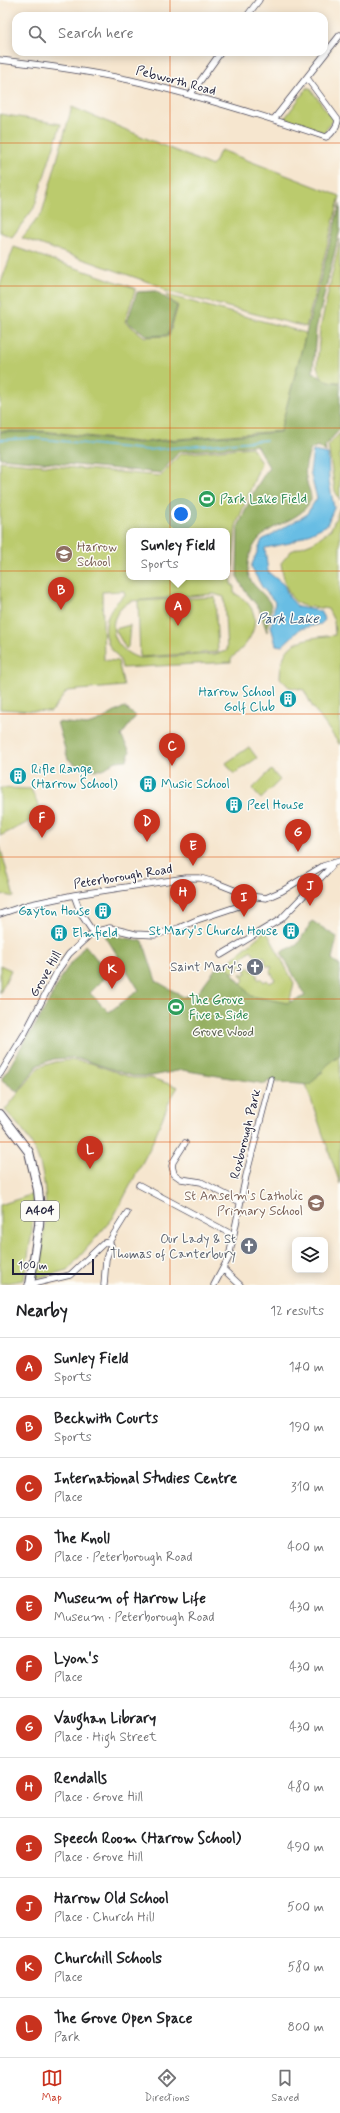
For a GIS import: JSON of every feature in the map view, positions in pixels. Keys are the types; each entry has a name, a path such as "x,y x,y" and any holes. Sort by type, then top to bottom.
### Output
{"main road":[{"name":"A404","path":"0,1114 29,1152 38,1190 40,1214 29,1285"}],"street":[{"path":"251,12 259,0"},
{"path":"328,51 340,35"},
{"path":"190,95 218,56"},
{"path":"274,119 324,56"},
{"name":"Pebworth Road","path":"0,60 78,70 128,80 190,95 329,136 338,123 338,120 307,78"},
{"name":"Peterborough Road","path":"0,914 34,904 74,895 186,878 200,878 249,896 263,898 272,896 323,866 340,861"},
{"path":"220,954 281,919 333,863"},
{"path":"74,895 81,914 93,932 110,928 143,935 164,933 239,906 245,903 249,896"},
{"name":"Grove Hill","path":"0,1074 25,1034 58,970 69,954 93,932"},
{"name":"Roxborough Park","path":"214,1285 229,1257 240,1202 271,1079"},
{"path":"185,1143 173,1162 172,1166 174,1174 186,1181 201,1182 240,1202"},
{"path":"139,1185 233,1235"},
{"path":"29,1285 70,1275 104,1243 109,1242 127,1212"},
{"path":"104,1285 106,1259 111,1245 109,1242"},
{"path":"223,1269 240,1285"}],"green space":[{"path":"307,88 310,88 333,120 324,133 285,118"},
{"path":"72,107 212,166 221,150 340,196 306,327 165,291 160,286 22,238 42,213"},
{"path":"0,114 61,124 34,208 12,237 0,232"},
{"path":"340,204 340,230 316,329 313,372 326,381 340,383 340,429 325,446 326,452 318,446 311,449 305,471 311,500 307,506 303,511 294,517 267,532 258,540 249,557 248,569 251,581 271,605 267,632 259,608 245,591 237,576 238,527 254,491 269,467 256,445 179,452 161,473 0,458 0,432 43,432 138,443 280,432"},
{"path":"340,239 340,382 332,382 323,379 317,367 320,329"},
{"path":"14,247 135,288 125,322 145,337 169,336 178,306 166,296 167,295 306,333 280,431 138,442 43,431 0,431 0,285"},
{"path":"156,291 177,306 168,335 148,336 127,322 137,292"},
{"path":"340,433 340,500 335,491 328,445"},
{"path":"252,447 261,463 236,526 231,585 234,585 234,593 244,600 251,608 254,616 252,634 247,643 231,658 231,662 122,668 119,659 110,647 107,640 106,625 110,611 125,595 124,591 102,592 104,660 118,661 124,686 67,691 51,712 0,709 0,461 161,476 180,454","holes":["214,594 224,597 227,651 215,654 139,658 129,654 116,640 114,632 116,615 122,607 131,601"]},
{"path":"340,508 340,745 312,706 304,690 289,687 280,678 281,665 285,655 296,643 313,638 335,635 334,621 328,609 309,607 299,604 291,596 286,586 281,563 291,551 314,542 331,529"},
{"path":"215,597 218,652 140,657 138,601"},
{"path":"130,625 128,647 126,649 115,629"},
{"path":"124,707 136,716 121,736 130,751 127,760 116,761 102,770 82,769 68,759 57,722 87,725 97,722"},
{"path":"249,747 257,758 234,774 226,763"},
{"path":"271,770 280,780 261,799 252,789"},
{"path":"0,788 31,789 43,815 0,836"},
{"path":"0,846 14,897 0,894"},
{"name":"Grove Wood","path":"312,921 337,937 332,959 340,966 340,1055 330,1062 310,1085 268,1081 266,1084 182,1070 152,1076 132,1076 85,1060 70,1058 54,1059 38,1065 18,1092 2,1080 38,1021 65,971 85,945 109,974 90,993 109,1012 139,990 104,934 143,941 156,981 184,997 198,992 222,960 251,996 287,1003 305,996 281,952 297,945"},
{"path":"266,930 294,983 288,1008 251,997 240,984 244,980 240,974 241,973 243,975 247,973 245,970 249,967 252,971 254,970 259,980 261,978 264,982 267,980 270,983 275,980 270,970 272,968 270,965 268,967 264,961 266,960 264,956 258,959 251,950 241,958 245,964 242,966 240,964 238,966 240,968 232,973 236,979 225,965"},
{"path":"0,965 11,970 0,993"},
{"path":"340,1023 340,1055 334,1060 340,1056 340,1184 307,1088 302,1081 323,1072 300,1081"},
{"path":"70,1060 91,1063 132,1078 151,1078 178,1087 170,1100 150,1148 113,1218 68,1270 36,1278 44,1228 45,1195 43,1179 33,1147 20,1127 5,1110 39,1067 55,1062"},
{"path":"33,1194 32,1232 24,1280 0,1284 0,1205"}],"water":[{"name":"Park Lake","path":"313,451 328,454 329,481 334,508 327,525 290,543 265,548 268,572 284,585 289,597 298,607 320,611 325,620 321,624 300,629 282,646 276,645 271,626 275,602 262,587 251,567 262,540 306,515 317,498 310,472"}],"waterway":[{"path":"0,440 32,438 147,450 266,440"}],"place":[{"name":"Park Lake Field","path":"207,499"},
{"name":"Harrow School","path":"64,554"},
{"name":"Beckwith Courts","path":"61,610"},
{"name":"Sunley Field","path":"178,626"},
{"name":"Harrow School Golf Club","path":"288,699"},
{"name":"International Studies Centre","path":"172,766"},
{"name":"Rifle Range (Harrow School)","path":"18,776"},
{"name":"Music School","path":"148,784"},
{"name":"Peel House","path":"234,805"},
{"name":"Lyon's","path":"42,838"},
{"name":"The Knoll","path":"147,842"},
{"name":"Vaughan Library","path":"298,852"},
{"name":"Museum of Harrow Life","path":"193,866"},
{"name":"Harrow Old School","path":"310,906"},
{"name":"Gayton House","path":"103,911"},
{"name":"Rendalls","path":"183,912"},
{"name":"Speech Room (Harrow School)","path":"244,917"},
{"name":"St Mary's Church House","path":"291,931"},
{"name":"Elmfield","path":"59,933"},
{"name":"Saint Mary's","path":"255,967"},
{"name":"Churchill Schools","path":"112,989"},
{"name":"The Grove Five a Side","path":"176,1007"},
{"name":"The Grove Open Space","path":"90,1169"},
{"name":"St Anselm's Catholic Primary School","path":"316,1203"},
{"name":"Our Lady & St Thomas of Canterbury","path":"249,1246"}]}
